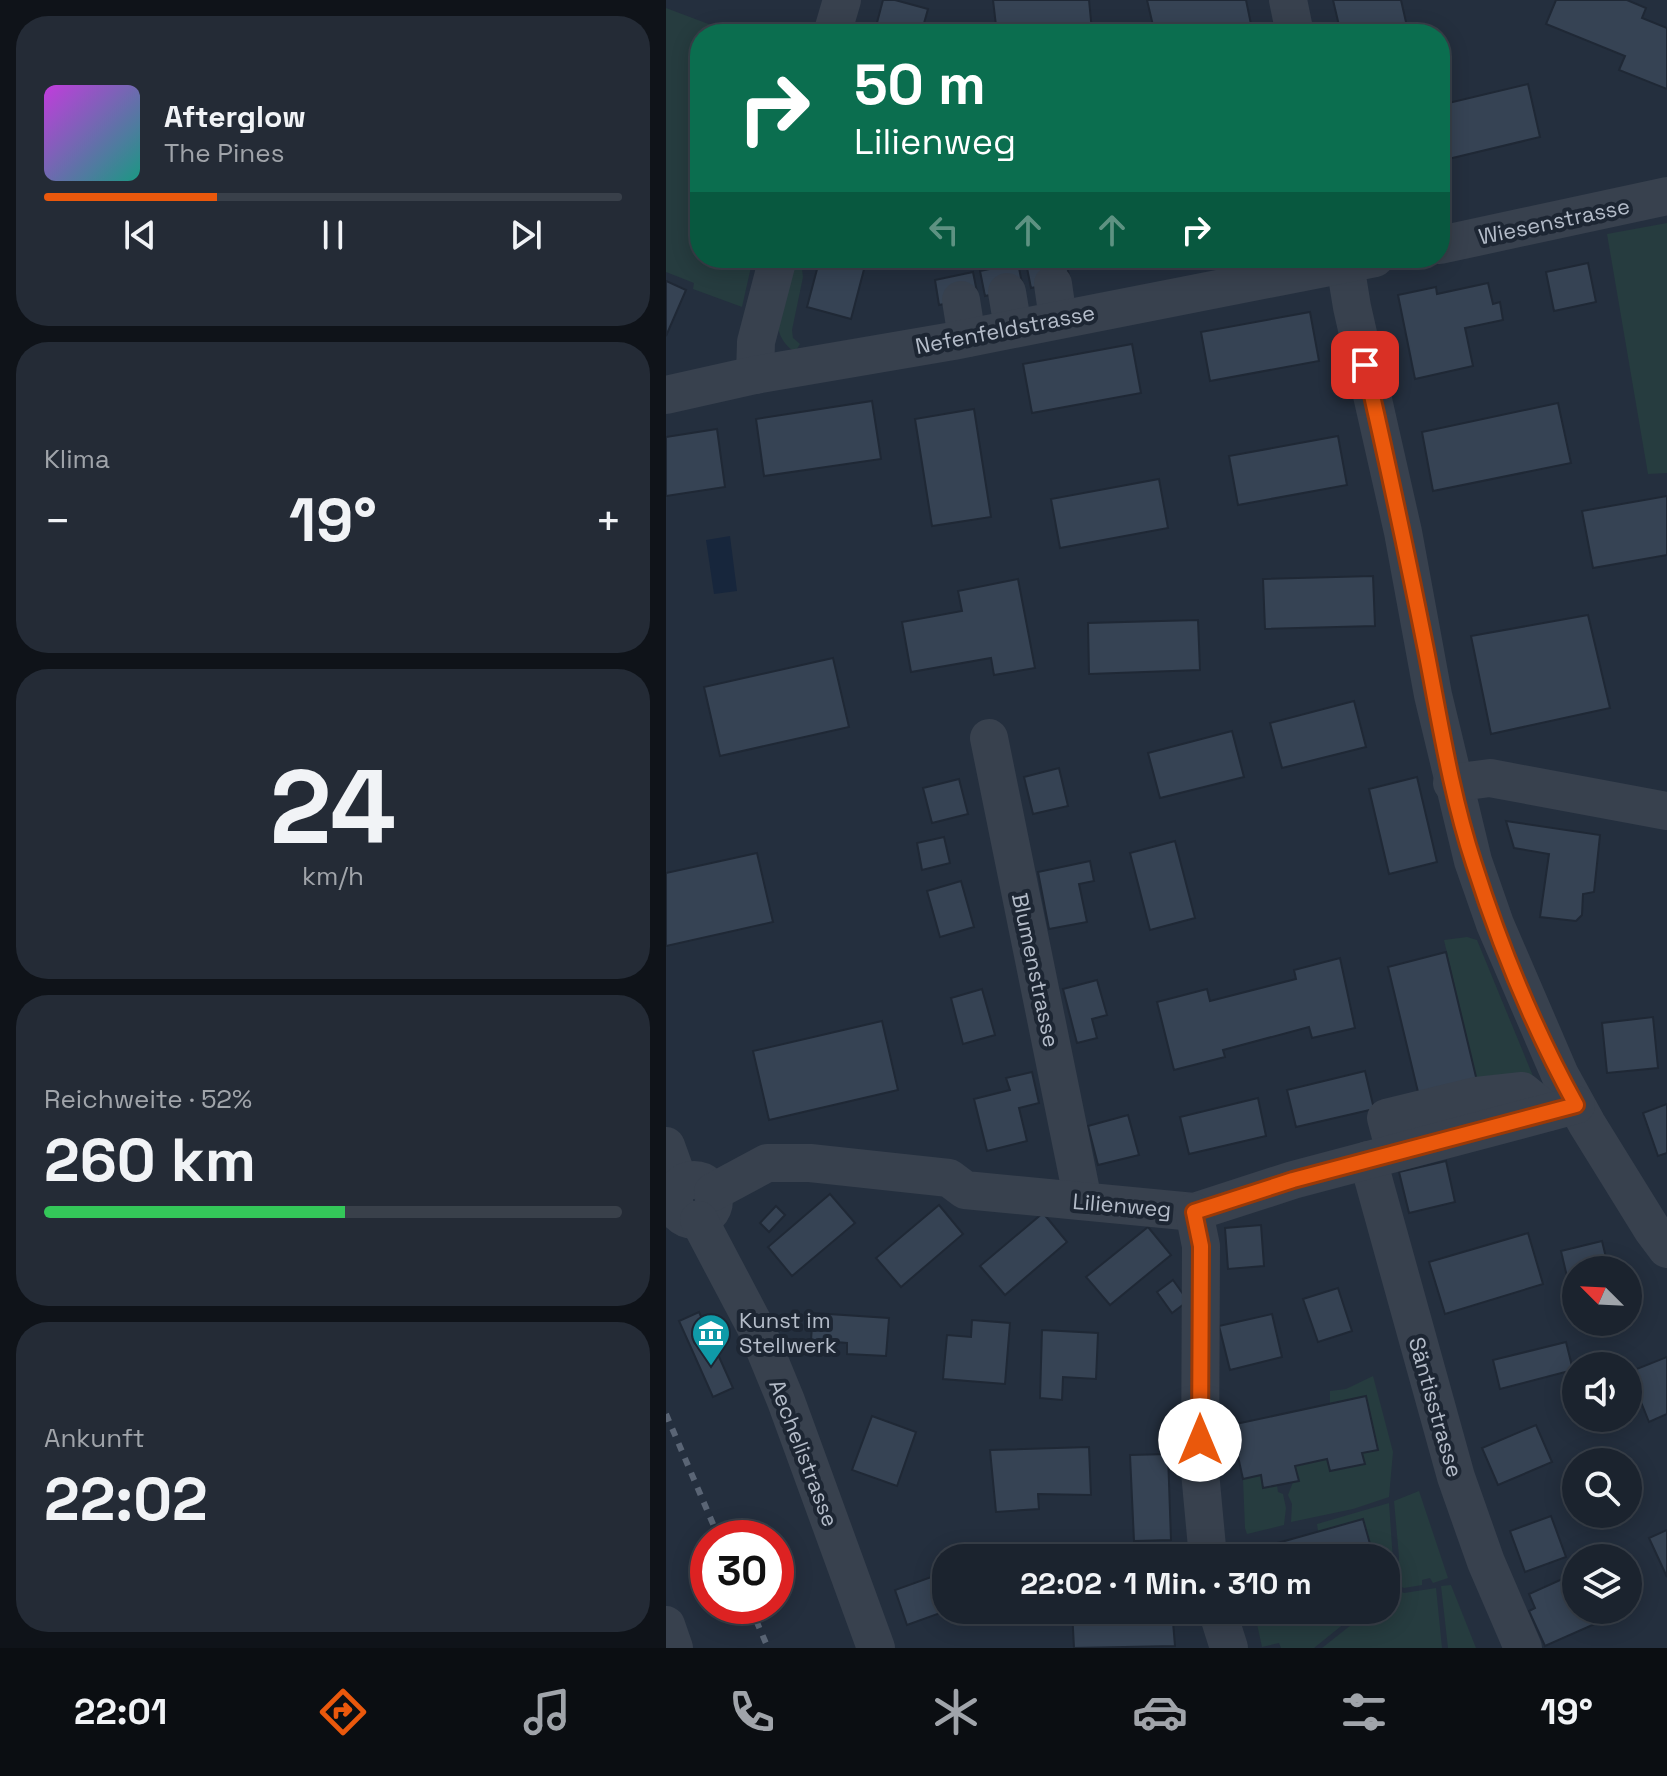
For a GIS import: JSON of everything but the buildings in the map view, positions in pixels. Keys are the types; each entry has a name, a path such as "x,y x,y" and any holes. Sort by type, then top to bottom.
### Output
{"street":[{"path":"835,24 842,0"},
{"path":"1288,0 1293,24"},
{"name":"Wiesenstrasse","path":"1450,243 1667,196"},
{"path":"755,375 756,342 775,268"},
{"name":"Nefenfeldstrasse","path":"666,395 755,375 967,338 1010,310 1296,268"},
{"path":"1354,268 1352,307 1403,532 1452,783 1473,861 1495,924 1560,1075 1562,1108 1667,1249"},
{"path":"961,300 967,338"},
{"name":"Blumenstrasse","path":"989,738 1083,1201"},
{"path":"1452,783 1490,778 1667,811"},
{"name":"Lilienweg","path":"697,1199 767,1163 810,1163 949,1178 965,1190 1194,1212 1293,1180 1562,1108"},
{"name":"Aechelistrasse","path":"666,1146 697,1199 756,1328 876,1648"},
{"name":"Säntisstrasse","path":"1382,1156 1456,1477 1486,1562 1523,1648"},
{"path":"1194,1212 1201,1246 1200,1472 1207,1544"},
{"path":"1221,1624 1229,1648"},
{"path":"666,1625 674,1648"}],"green space":[{"path":"666,8 708,24 690,24 690,268 751,268 742,307 693,289 694,283 666,272"},
{"path":"1667,223 1667,473 1648,474 1607,234"},
{"path":"787,268 802,269 792,330 793,338 800,344 795,352 780,334 779,301"},
{"path":"1467,937 1477,940 1535,1081 1477,1081 1444,940"},
{"path":"1373,1376 1393,1452 1389,1497 1353,1509 1291,1522 1292,1504 1288,1495 1293,1482 1298,1481 1295,1466 1327,1459 1331,1471 1364,1464 1362,1453 1377,1450 1366,1396 1330,1404 1330,1391 1346,1389"},
{"path":"1261,1475 1263,1488 1277,1485 1278,1492 1283,1494 1286,1508 1284,1525 1247,1534 1243,1479"},
{"path":"1419,1491 1448,1578 1433,1583 1430,1578 1422,1580 1422,1585 1400,1586 1400,1544 1394,1501"},
{"path":"1389,1503 1392,1544 1370,1544 1363,1519 1318,1531 1317,1524"},
{"path":"1451,1585 1476,1648 1448,1648 1441,1586"},
{"path":"1436,1588 1442,1648 1322,1648 1352,1624 1400,1624 1400,1591"},
{"path":"1257,1624 1344,1624 1314,1648 1281,1648 1279,1643 1262,1647"}],"water":[{"path":"730,536 737,591 714,594 706,540"}],"railway":[{"path":"666,1414 711,1520"},
{"path":"758,1624 768,1648"}],"place":[{"name":"Kunst im Stellwerk","path":"711,1367"}],"route":[{"path":"1200,1440 1201,1246 1194,1212 1293,1180 1576,1105 1505,949 1473,861 1452,783 1403,532 1365,365"}]}
